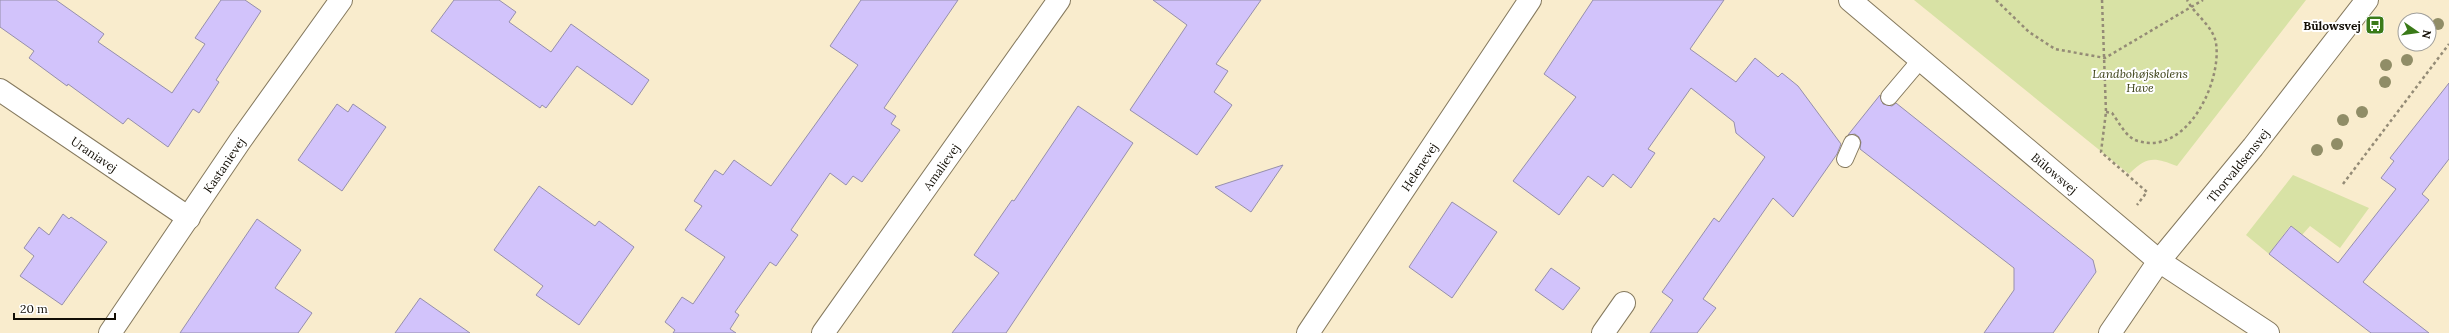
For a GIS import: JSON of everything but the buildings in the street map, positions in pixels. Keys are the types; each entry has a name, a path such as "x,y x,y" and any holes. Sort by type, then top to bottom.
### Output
{"street":[{"name":"Kastanievej","path":"110,333 240,141 341,0"},
{"name":"Amalievej","path":"823,333 1059,0"},
{"name":"Helenevej","path":"1308,333 1530,0"},
{"name":"Bülowsvej","path":"1850,0 1922,58 2159,261 2268,333"},
{"name":"Thorvaldsensvej","path":"2110,333 2159,261 2253,147 2367,0"},
{"name":"Uraniavej","path":"0,90 189,218"},
{"path":"1603,333 1624,303"}],"lane":[{"path":"1889,97 1922,58"},
{"path":"1846,160 1852,143"}],"path":[{"path":"1996,0 2029,32 2056,49 2104,58 2192,8 2203,0"},
{"path":"2102,0 2106,112 2101,152 2147,192"},
{"path":"2106,112 2112,112 2127,134 2138,141 2155,142 2178,135 2196,115 2216,71 2216,51 2213,32 2187,0"},
{"path":"2343,184 2449,44"}],"green space":[{"name":"Landbohøjskolens Have","path":"1914,0 2306,0 2177,166 2162,161 2151,160 2141,164 2129,174"},
{"path":"2293,175 2369,208 2340,248 2310,226 2302,235 2290,226 2269,254 2246,235"}],"place":[{"name":"Bülowsvej","path":"2375,25"}]}
